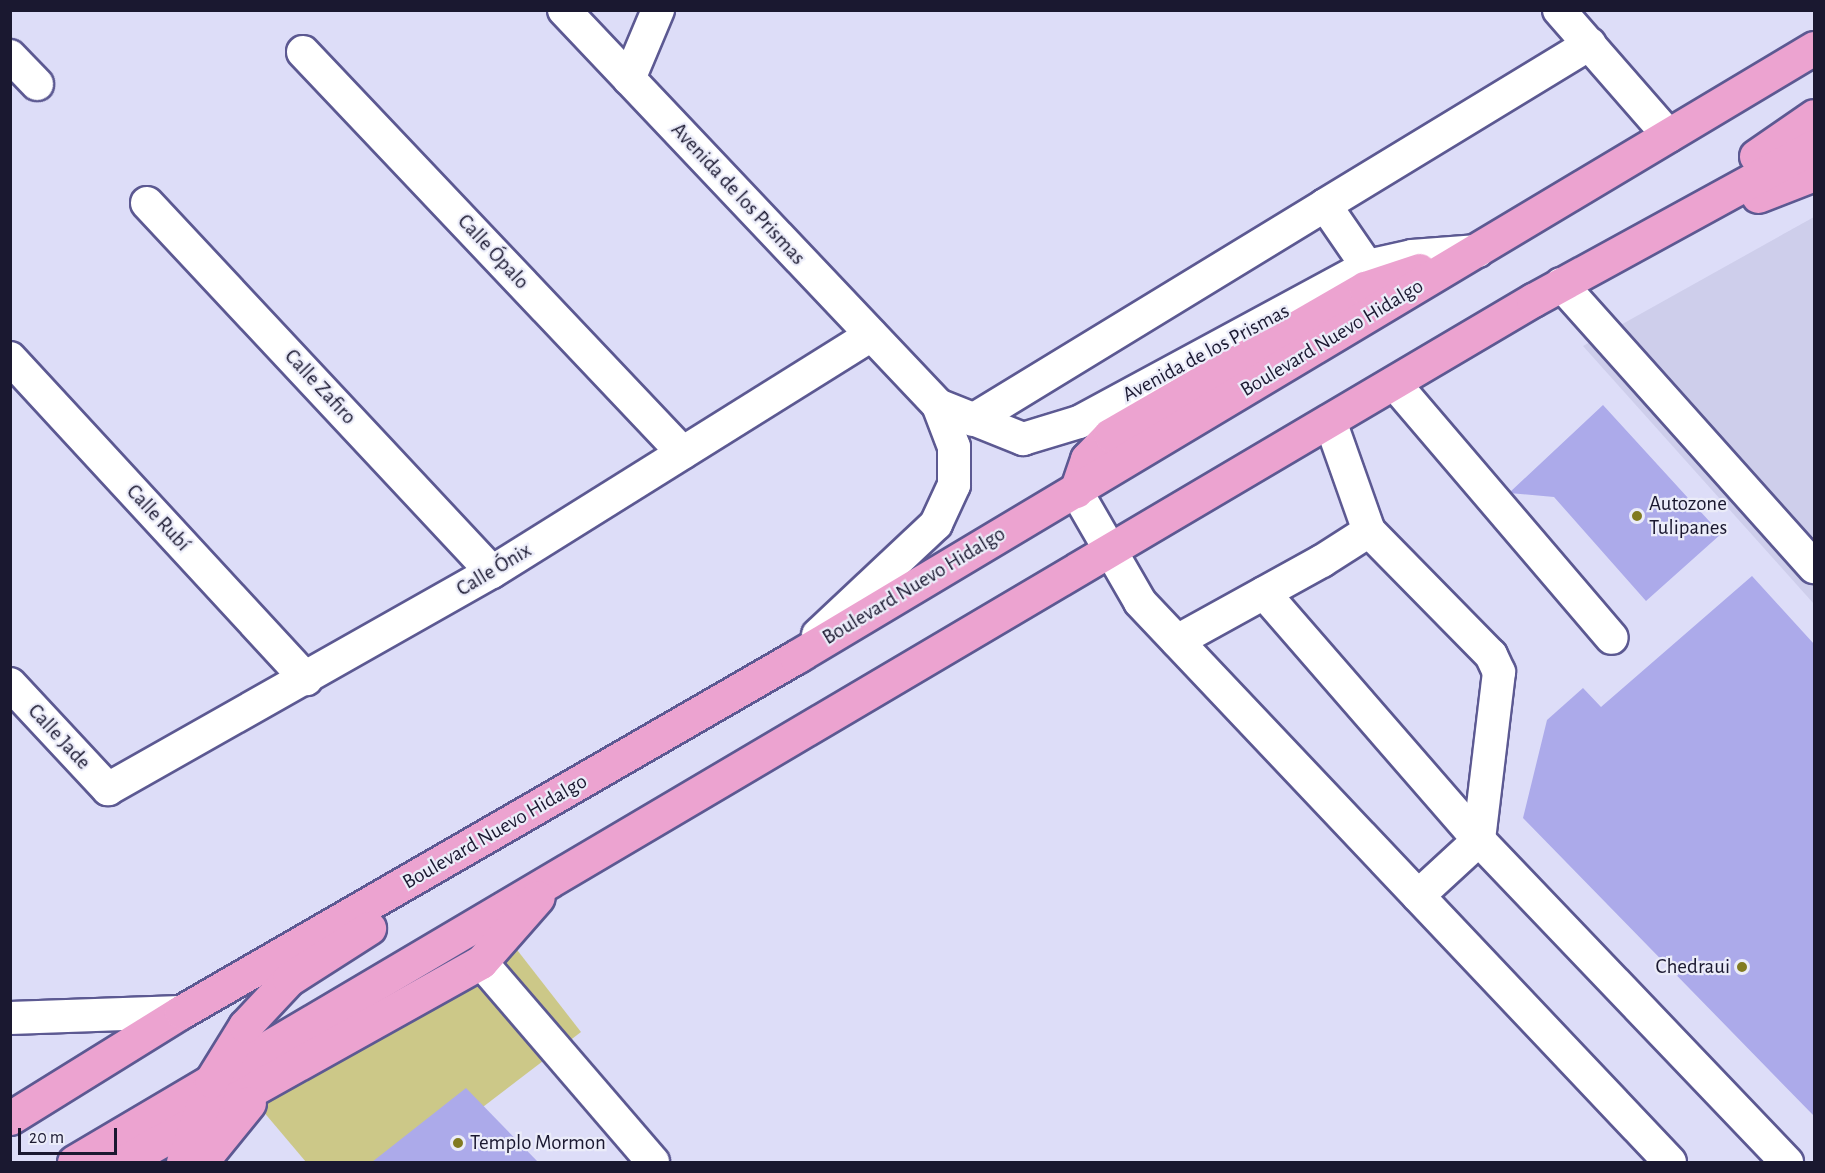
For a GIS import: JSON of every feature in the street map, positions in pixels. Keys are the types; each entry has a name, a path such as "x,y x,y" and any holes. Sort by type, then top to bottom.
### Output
{"main road":[{"path":"1076,491 1087,459 1110,435 1365,288 1478,251 1815,48"},
{"path":"1611,255 1815,116"},
{"path":"74,1162 557,875 1111,552 1561,284 1815,146"},
{"path":"1611,255 1815,174"},
{"name":"Boulevard Nuevo Hidalgo","path":"10,1118 181,1012 458,854 1076,491"},
{"path":"183,1162 211,1081 245,1026 290,979 388,916 458,854"},
{"path":"123,1162 196,1125 482,962 557,875"},
{"path":"201,1162 263,1086"}],"street":[{"name":"Avenida de los Prismas","path":"564,10 938,405 954,447 954,485 936,524 796,657"},
{"path":"629,79 658,10"},
{"path":"1559,10 1669,136"},
{"path":"973,420 1590,44"},
{"name":"Calle Ópalo","path":"303,52 683,453"},
{"path":"10,56 37,84"},
{"name":"Calle Zafiro","path":"147,203 492,572"},
{"path":"1325,205 1366,266"},
{"name":"Avenida de los Prismas","path":"938,405 1023,439 1080,422 1366,266 1412,256 1478,251"},
{"path":"1561,284 1815,567"},
{"name":"Calle Ónix","path":"108,789 492,572 871,335"},
{"name":"Calle Rubí","path":"10,358 306,679"},
{"path":"1394,383 1612,638"},
{"path":"1330,421 1369,531 1491,655 1499,672 1479,840 1418,896"},
{"path":"1076,491 1140,602 1670,1162"},
{"path":"1177,641 1369,531"},
{"path":"1264,593 1479,840 1787,1162"},
{"name":"Calle Jade","path":"10,684 108,789"},
{"path":"482,962 653,1162"},
{"path":"11,1017 181,1012"}],"shaded area":[{"path":"1814,217 1814,604 1583,346"},
{"path":"490,915 581,1032 411,1162 306,1162 241,1085"}],"building":[{"name":"Autozone Tulipanes","path":"1603,405 1721,534 1646,601 1554,497 1509,493"},
{"name":"Chedraui","path":"1752,576 1814,644 1814,1116 1523,818 1547,720 1583,688 1601,707"},
{"name":"Templo Mormon","path":"466,1088 538,1162 372,1162"}],"place":[{"name":"Autozone Tulipanes","path":"1637,516"},
{"name":"Chedraui","path":"1742,967"},
{"name":"Templo Mormon","path":"458,1143"}]}
